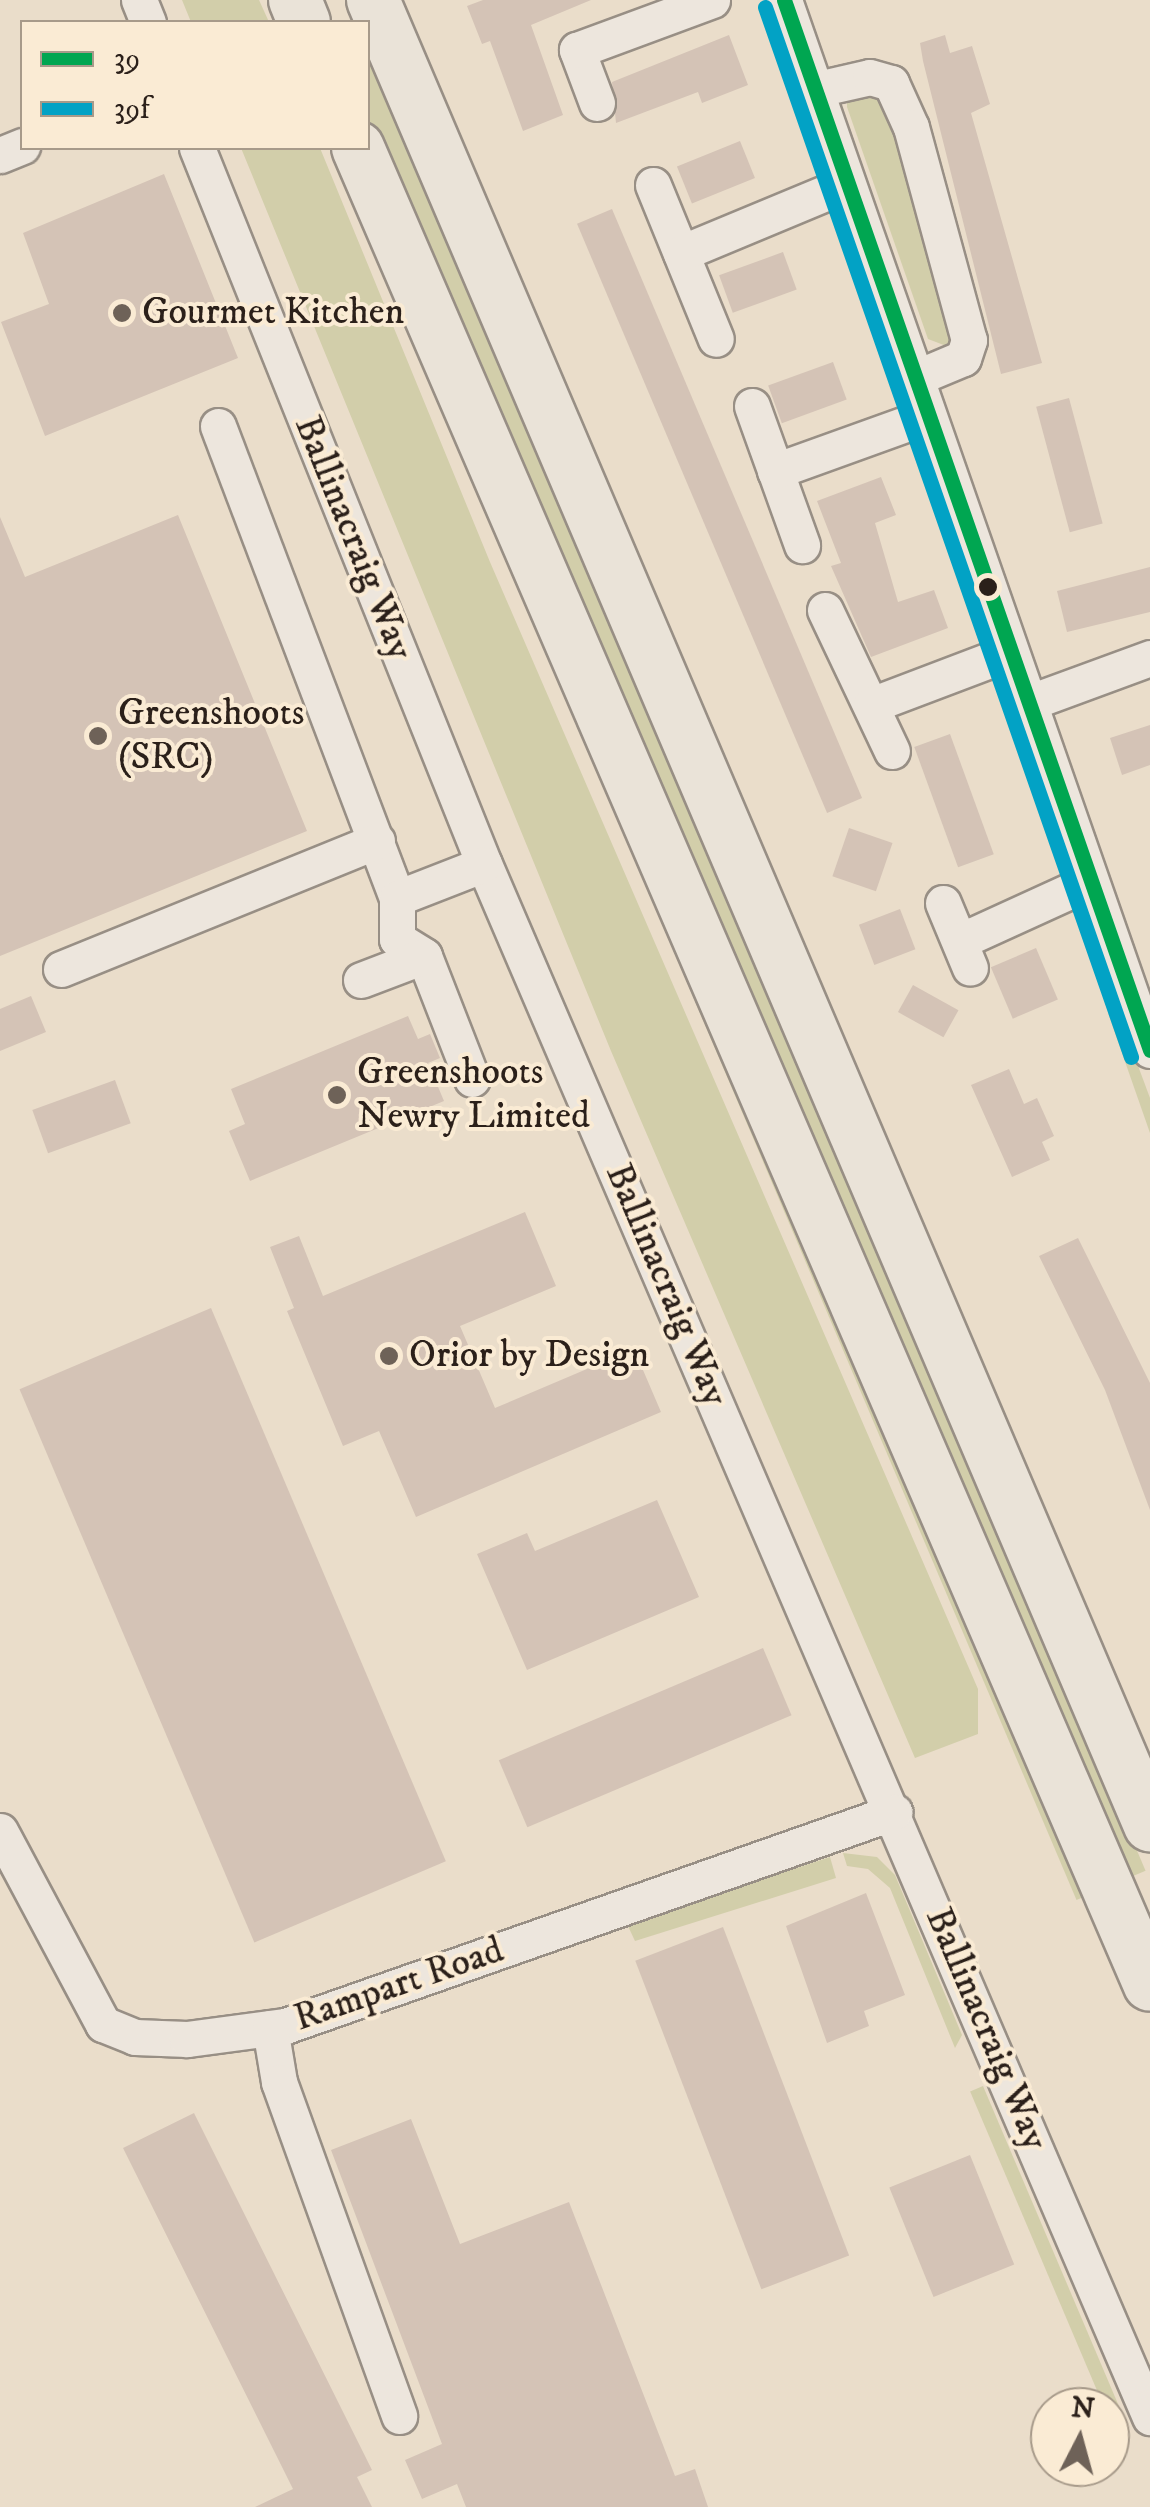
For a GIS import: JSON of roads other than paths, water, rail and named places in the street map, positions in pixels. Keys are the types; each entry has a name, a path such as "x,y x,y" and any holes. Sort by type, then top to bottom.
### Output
{"highway":[{"path":"373,0 1150,1825"},
{"path":"359,150 1150,1984"}],"street":[{"path":"597,103 577,50 712,0"},
{"path":"784,0 924,417 1087,883 1150,1050"},
{"path":"813,90 870,77 891,83 911,127 969,340 964,358 913,379"},
{"name":"Ballinacraig Way","path":"198,150 484,864 894,1812 1150,2417"},
{"path":"680,253 847,184"},
{"path":"652,185 716,339"},
{"path":"752,406 802,545"},
{"path":"775,471 924,417"},
{"path":"218,426 398,898 397,939 424,956 472,1079"},
{"path":"826,610 892,751"},
{"path":"870,705 1008,653"},
{"path":"1025,704 1150,658"},
{"path":"61,969 376,841"},
{"path":"398,898 484,864"},
{"path":"944,904 964,954 1087,883"},
{"path":"361,980 424,956"},
{"name":"Rampart Road","path":"0,1831 103,2024 135,2036 187,2039 270,2028 894,1812"},
{"path":"270,2028 279,2082 399,2416"}],"place":[{"name":"Gourmet Kitchen","path":"122,313"},
{"name":"Greenshoots (SRC)","path":"98,736"},
{"name":"Greenshoots Newry Limited","path":"337,1095"},
{"name":"Orior by Design","path":"389,1356"}]}
